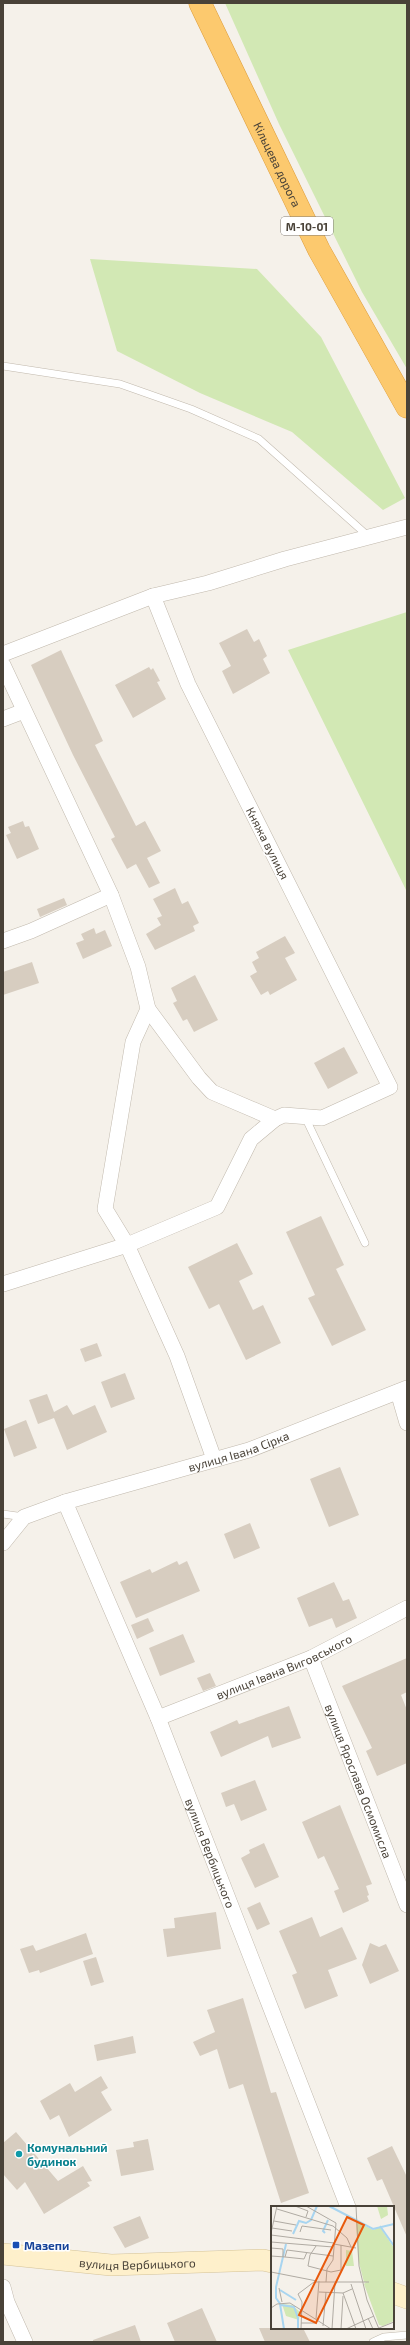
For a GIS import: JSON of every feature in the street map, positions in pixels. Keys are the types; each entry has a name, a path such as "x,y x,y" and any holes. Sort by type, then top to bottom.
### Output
{"highway":[{"name":"Кільцева дорога","path":"200,3 319,250 407,407"}],"street":[{"path":"3,654 154,596 208,583 368,536 407,527"},
{"name":"Княжа вулиця","path":"154,596 188,684 390,1087 322,1118 306,1119"},
{"path":"3,665 111,895 138,967 148,1009 199,1078 212,1092 275,1119"},
{"path":"3,719 24,711"},
{"path":"3,941 31,931 111,895"},
{"path":"148,1009 133,1042 105,1209 127,1245 178,1356 214,1459"},
{"path":"3,1284 127,1245 216,1207 251,1139 275,1119 284,1115 306,1119"},
{"path":"403,1390 407,1423"},
{"name":"вулиця Івана Сірка","path":"24,1517 65,1502 249,1450 403,1390"},
{"name":"вулиця Вербицького","path":"65,1502 158,1718 348,2206"},
{"path":"3,1544 24,1517"},
{"name":"вулиця Івана Виговського","path":"158,1718 311,1658 407,1608"},
{"name":"вулиця Ярослава Осмомисла","path":"311,1658 407,1905"},
{"name":"вулиця Вербицького","path":"3,2254 111,2265 262,2260 271,2262"},
{"path":"3,2287 7,2302 25,2342"},
{"path":"394,2293 407,2298"}],"lane":[{"path":"3,366 120,384 191,409 260,439 368,536"},
{"path":"306,1119 365,1243"},
{"path":"3,1514 24,1517"},
{"path":"373,2342 384,2337 407,2335"}],"green space":[{"path":"225,3 407,4 407,369 362,292 279,124"},
{"path":"90,259 257,269 321,337 405,498 383,510 292,432 200,393 117,351"},
{"path":"407,612 407,892 288,650"}],"building":[{"path":"247,629 254,642 259,639 267,656 263,659 270,673 233,694 222,671 231,666 219,643"},
{"path":"61,650 103,741 95,745 136,826 145,821 161,851 147,858 160,883 149,888 136,864 127,869 111,839 115,837 73,755 31,665"},
{"path":"149,667 151,670 153,668 160,681 157,682 166,699 133,718 115,685"},
{"path":"23,821 25,827 29,826 39,849 17,859 6,835 11,833 8,827"},
{"path":"175,888 182,904 188,901 199,923 193,926 195,931 155,950 146,934 161,925 157,918 162,916 153,899"},
{"path":"64,898 67,905 40,917 37,909"},
{"path":"94,928 96,934 105,930 112,946 83,959 76,943 84,940 81,934"},
{"path":"285,936 295,953 285,958 297,980 270,995 268,991 261,995 250,976 257,972 252,962 259,958 256,952"},
{"path":"32,962 39,983 3,995 3,972"},
{"path":"195,975 218,1020 194,1032 187,1019 183,1021 173,1003 177,1001 171,988"},
{"path":"344,1047 358,1073 328,1089 314,1063"},
{"path":"321,1216 344,1265 336,1269 366,1330 332,1346 308,1298 315,1295 286,1232"},
{"path":"237,1243 253,1274 239,1281 253,1310 263,1305 281,1343 246,1360 219,1304 209,1309 188,1267"},
{"path":"97,1343 102,1356 85,1362 80,1349"},
{"path":"125,1373 135,1399 111,1408 101,1382"},
{"path":"47,1394 54,1412 67,1405 73,1415 95,1405 107,1432 67,1450 54,1418 38,1424 29,1400"},
{"path":"26,1420 37,1448 14,1457 4,1429"},
{"path":"340,1467 359,1515 329,1527 310,1479"},
{"path":"250,1523 260,1548 234,1559 224,1534"},
{"path":"177,1561 179,1565 187,1561 200,1591 136,1618 120,1582 150,1569 152,1573"},
{"path":"334,1582 343,1601 349,1599 357,1618 336,1628 332,1618 309,1627 297,1598"},
{"path":"148,1618 154,1631 137,1639 131,1625"},
{"path":"183,1634 195,1662 160,1676 149,1648"},
{"path":"407,1658 407,1692 401,1695 407,1710 407,1763 377,1776 366,1751 372,1748 342,1686"},
{"path":"210,1673 216,1686 203,1691 197,1678"},
{"path":"289,1706 301,1738 272,1748 268,1736 221,1757 210,1732 237,1720 239,1724"},
{"path":"255,1780 267,1810 241,1821 234,1804 226,1807 221,1793"},
{"path":"340,1805 372,1884 366,1886 369,1901 343,1913 334,1891 339,1889 324,1856 318,1859 302,1822"},
{"path":"264,1843 279,1877 255,1888 241,1858 250,1853 249,1850"},
{"path":"260,1902 270,1924 257,1930 247,1908"},
{"path":"216,1912 221,1949 167,1957 163,1929 175,1928 174,1918"},
{"path":"312,1917 320,1937 342,1927 357,1959 328,1970 338,1996 305,2009 292,1975 297,1973 279,1931"},
{"path":"86,1933 93,1954 40,1973 39,1970 29,1973 20,1949 33,1945 36,1951"},
{"path":"370,1943 379,1947 386,1944 399,1971 370,1984 362,1965"},
{"path":"96,1957 104,1982 91,1986 83,1961"},
{"path":"243,1998 271,2093 276,2092 309,2193 281,2203 243,2084 229,2089 217,2049 200,2056 193,2042 215,2032 207,2010"},
{"path":"133,2036 136,2053 97,2061 94,2045"},
{"path":"101,2076 108,2088 101,2092 112,2110 69,2137 59,2115 50,2120 40,2101 70,2083 75,2092"},
{"path":"16,2132 58,2181 83,2166 92,2181 87,2182 90,2186 44,2214 25,2182 17,2190 3,2174 3,2143"},
{"path":"148,2139 154,2170 121,2176 116,2150 134,2147 133,2142"},
{"path":"392,2146 407,2177 407,2237 382,2179 377,2181 367,2158"},
{"path":"140,2216 149,2238 125,2248 113,2227"},
{"path":"202,2308 217,2342 175,2342 167,2323"},
{"path":"135,2325 141,2342 93,2342 93,2340"},
{"path":"259,2328 304,2329 310,2342 265,2342"}],"place":[{"name":"Комунальний будинок","path":"19,2154"},
{"name":"Мазепи","path":"16,2245"}]}
